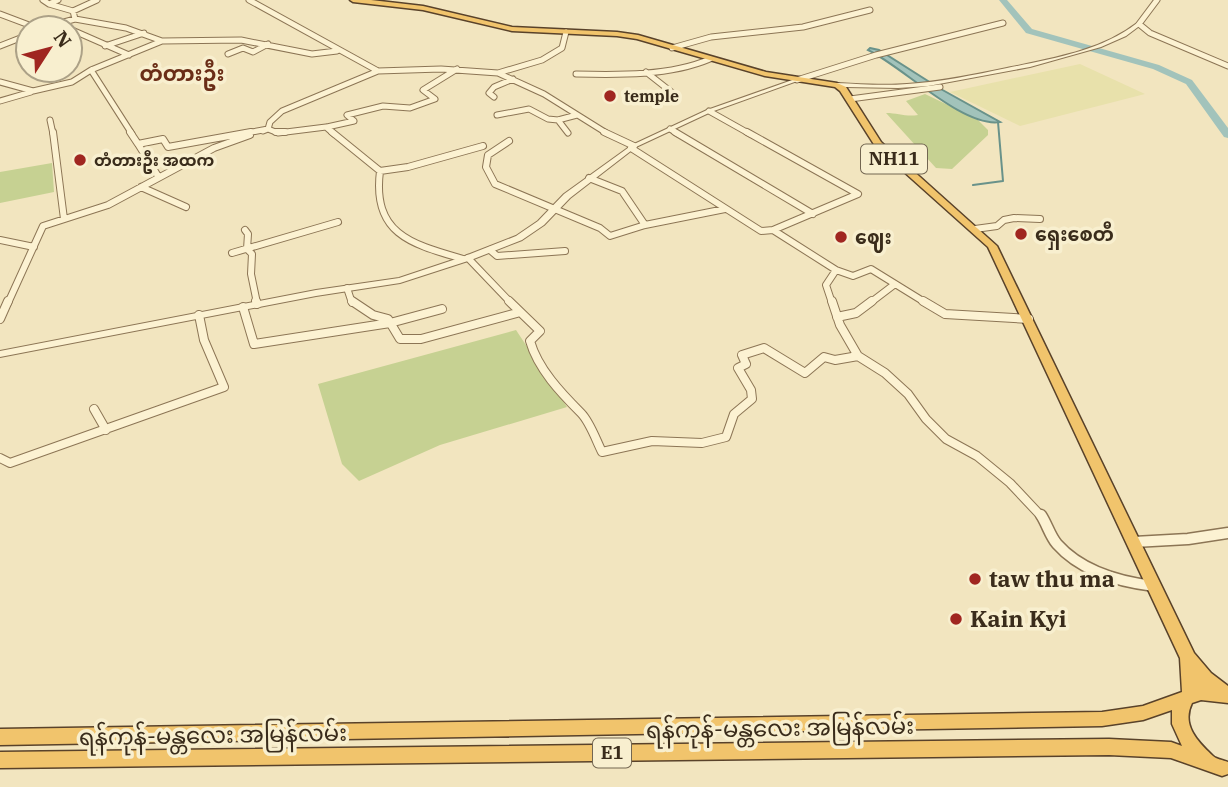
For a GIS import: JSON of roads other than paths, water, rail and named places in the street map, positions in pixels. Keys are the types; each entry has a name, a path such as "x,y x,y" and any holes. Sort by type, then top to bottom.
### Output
{"highway":[{"path":"353,0 423,8 512,29 617,34 797,80 837,85"},
{"name":"NH11","path":"837,85 849,96 878,144 992,246 1188,658 1205,678 1228,696"},
{"name":"NH11","path":"1188,658 1188,698"},
{"name":"ရန်ကုန်-မန္တလေး အမြန်လမ်း","path":"0,737 1102,719 1143,713 1201,693 1228,696"},
{"name":"ရန်ကုန်-မန္တလေး အမြန်လမ်း","path":"1188,698 1180,709 1179,720 1183,734 1206,759 1225,769"},
{"name":"ရန်ကုန်-မန္တလေး အမြန်လမ်း","path":"0,760 1109,747 1171,750 1225,769"}],"street":[{"path":"43,0 73,11 97,0"},
{"path":"48,4 58,0"},
{"path":"249,0 378,71"},
{"path":"849,96 923,91 938,84 1054,59 1103,44 1133,32 1157,0"},
{"path":"672,48 711,37 803,27 870,10"},
{"path":"84,21 144,33 162,41"},
{"path":"0,354 257,303 400,280 465,259 519,238 541,223 589,178 632,147 709,111 876,55 1003,23"},
{"path":"1139,24 1150,33 1228,66"},
{"path":"498,73 548,57 562,48 566,32"},
{"path":"105,46 144,33"},
{"path":"84,36 129,55"},
{"path":"0,101 72,82 91,70 162,41 241,40 312,54 338,51"},
{"path":"229,54 243,48 253,52 268,44"},
{"path":"576,74 624,75 696,65 710,59"},
{"path":"138,144 163,139 168,147 268,129 278,133 327,127 354,121 347,115 383,106 410,108 435,99 423,90 457,69"},
{"path":"268,129 270,122 282,111 378,71 457,69 498,73 632,147 761,231 813,214 858,194 709,111"},
{"path":"91,70 158,176"},
{"path":"646,72 674,94"},
{"path":"494,97 489,93 494,87 513,79"},
{"path":"0,82 33,91"},
{"path":"837,85 938,84"},
{"path":"849,96 857,86"},
{"path":"497,115 529,109 548,119 558,120 577,115"},
{"path":"50,120 57,148 64,219"},
{"path":"558,120 568,133"},
{"path":"327,127 380,171 408,167 483,146"},
{"path":"0,318 43,226 108,205 214,148 268,129"},
{"path":"670,130 813,214"},
{"path":"509,141 488,155 486,167 495,184 600,228 610,236 645,225 726,209"},
{"path":"380,171 378,203 391,226 418,245 465,259 512,304 517,313 531,319 540,331 530,341 533,352 571,406 582,414 602,452 652,441 702,443 726,437 729,420 739,404 752,399 751,390 738,368 746,365 742,355 764,348 805,373 824,357 835,360 858,356"},
{"path":"589,178 622,191 645,225"},
{"path":"141,187 186,207"},
{"path":"975,229 998,226 1004,220 1014,218 1040,219"},
{"path":"232,253 338,222"},
{"path":"773,229 836,270 853,276 872,269 945,314 1029,319"},
{"path":"245,230 248,234 247,249 252,254 251,274 257,303"},
{"path":"0,240 34,247"},
{"path":"489,250 497,256 565,251"},
{"path":"836,270 826,285 837,317 858,356 885,373 908,394 926,419 946,439 976,456 1010,483 1042,516 1057,544 1092,570 1131,583 1154,586"},
{"path":"837,317 856,313 895,284"},
{"path":"347,288 353,304 373,315 388,319 400,339 421,339 517,313"},
{"path":"243,306 254,344 390,323 442,309"},
{"path":"0,458 10,463 224,387 204,341 199,315"},
{"path":"94,409 106,430"},
{"path":"1134,542 1188,539 1228,533"}],"water":[{"path":"868,50 879,50 1000,122 969,116 951,106"}],"waterway":[{"path":"1003,0 1029,31 1156,67 1189,82 1228,135"},
{"path":"973,185 1003,181 998,122"}],"place":[{"name":"temple","path":"610,96"},
{"name":"တံတားဦး အထက","path":"80,160"},
{"name":"ရှေးစေတီ","path":"1021,234"},
{"name":"ဈေး","path":"841,237"},
{"name":"taw thu ma","path":"975,579"},
{"name":"Kain Kyi","path":"956,619"}],"district":[{"name":"တံတားဦး","path":"182,74"}]}
